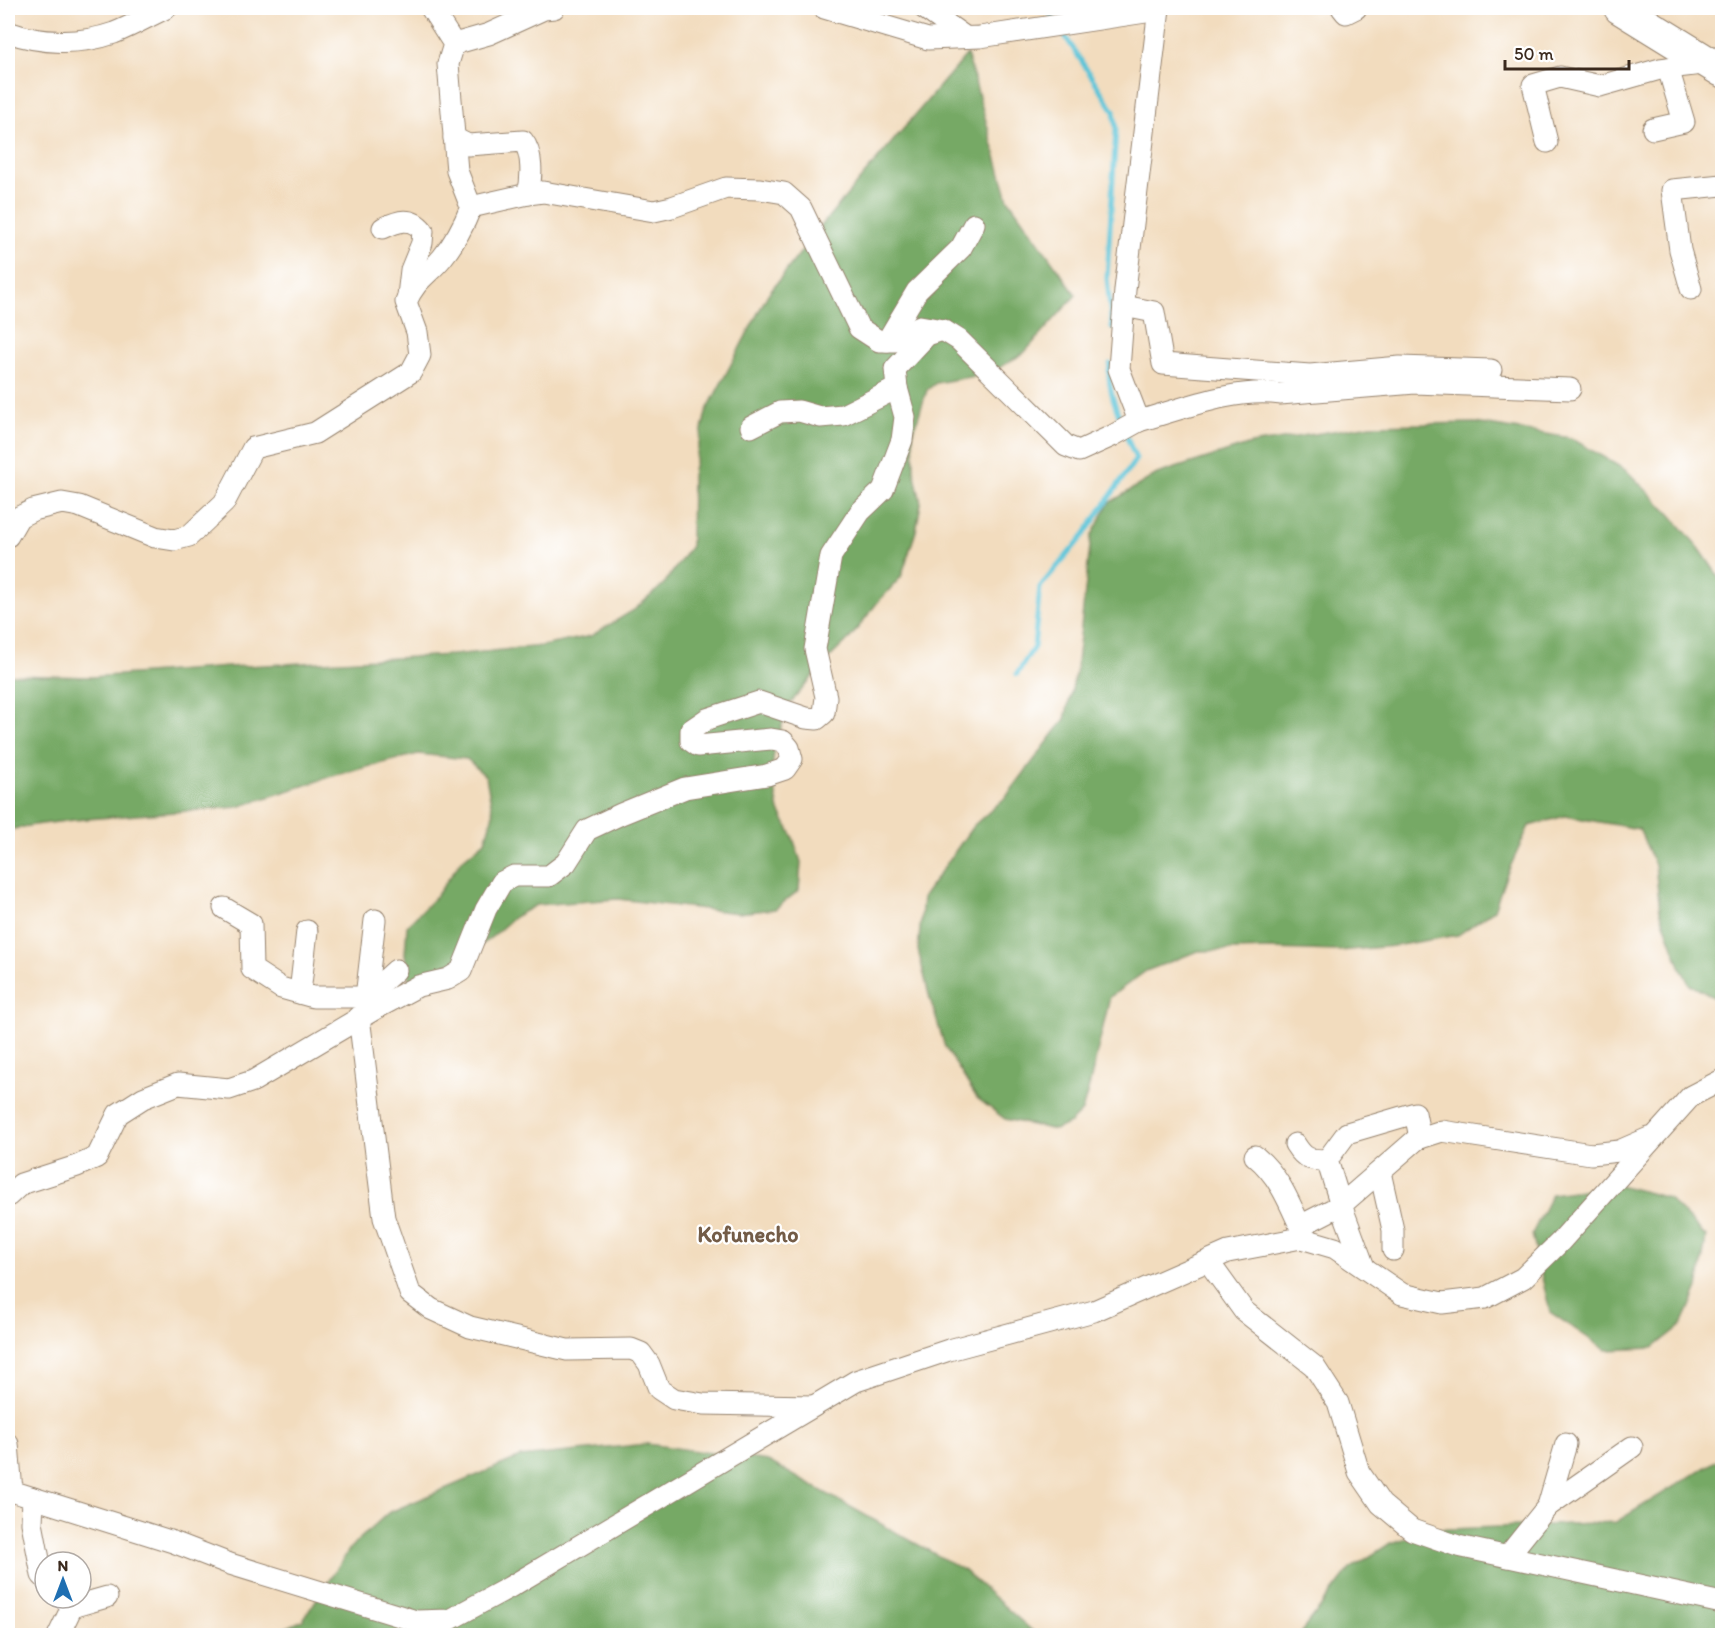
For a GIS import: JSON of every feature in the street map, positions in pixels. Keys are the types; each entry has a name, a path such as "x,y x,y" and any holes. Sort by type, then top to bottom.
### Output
{"highway":[{"path":"1622,8 1717,67"}],"street":[{"path":"8,32 23,37 72,42 114,33 166,8"},
{"path":"408,299 414,286 442,258 462,229 471,207 457,171 448,64 454,44 431,8"},
{"path":"454,44 489,34 544,9 554,8"},
{"path":"824,8 928,39 965,37 1044,27 1094,13 1159,9 1124,306 1119,369 1127,427"},
{"path":"924,8 965,37"},
{"path":"1342,8 1346,13 1356,8"},
{"path":"1547,142 1533,85 1560,77 1600,86 1668,68 1717,67"},
{"path":"1653,129 1684,122 1668,68"},
{"path":"454,138 468,145 523,141 529,148 530,185 528,194"},
{"path":"1691,289 1680,250 1672,190 1722,185"},
{"path":"471,207 543,192 654,211 726,188 760,189 784,193 801,208 860,328 879,341 895,341 920,326 944,330 959,340 1066,446 1079,451 1127,427 1240,393 1262,391 1280,394 1415,383 1570,389"},
{"path":"8,536 19,516 62,503 79,506 155,537 174,540 189,536 224,503 253,448 315,434 411,372 420,355 417,332 406,302 411,270 422,243 423,231 417,224 408,220 383,228"},
{"path":"887,341 917,291 961,248 974,224"},
{"path":"1124,306 1154,312 1163,364 1310,375 1400,367 1491,370"},
{"path":"8,1196 21,1184 97,1157 118,1114 142,1098 178,1084 229,1089 253,1081 367,1008 418,986 448,979 461,971 486,909 502,882 514,876 549,876 566,863 588,830 685,788 735,782 785,769 792,759 789,748 783,741 771,739 698,746 691,741 691,730 707,719 759,702 806,718 817,719 824,713 826,697 815,649 831,556 860,512 883,490 902,440 905,417 897,388 895,369 927,335 944,330"},
{"path":"751,427 780,412 799,411 820,417 843,415 897,388"},
{"path":"224,908 251,924 252,969 281,988 367,1008"},
{"path":"375,920 367,1008 384,1218 410,1293 431,1310 470,1327 567,1350 631,1349 641,1353 649,1364 659,1389 674,1400 704,1404 813,1406"},
{"path":"300,993 307,931"},
{"path":"367,1008 396,970"},
{"path":"1255,1156 1268,1167 1282,1185 1300,1232 1335,1248 1402,1294 1442,1303 1485,1298 1522,1278 1560,1242 1691,1096 1722,1080"},
{"path":"1328,1160 1347,1133 1415,1113 1420,1138"},
{"path":"8,1444 10,1491 172,1542 230,1564 405,1617 416,1620 449,1620 510,1587 856,1381 949,1350 1094,1311 1228,1252 1300,1232 1341,1205 1420,1138 1442,1131 1591,1154 1619,1151 1657,1134"},
{"path":"1295,1144 1302,1154 1311,1160 1328,1160"},
{"path":"1328,1160 1341,1205 1364,1267"},
{"path":"1380,1172 1393,1230 1393,1250"},
{"path":"1208,1261 1244,1311 1314,1366 1338,1402 1359,1472 1382,1504 1412,1530 1458,1546 1722,1604"},
{"path":"1548,1506 1566,1444"},
{"path":"1507,1557 1548,1506 1632,1447"},
{"path":"33,1498 32,1523 37,1550"},
{"path":"93,1599 107,1597"},
{"path":"58,1635 66,1610"}],"green space":[{"path":"967,54 1008,199 1076,295 1024,353 991,373 936,383 927,390 913,433 914,470 921,503 916,531 901,577 851,637 824,663 788,706 774,750 772,774 779,811 792,835 801,862 799,890 775,909 738,913 618,899 536,905 514,917 493,936 436,978 409,979 405,954 407,926 437,895 461,861 485,841 493,814 486,777 467,759 418,754 336,775 238,807 74,820 8,830 8,675 92,677 452,655 542,646 591,636 634,610 664,584 691,546 692,475 706,412 768,294 830,215"},
{"path":"1475,423 1571,438 1627,471 1671,515 1699,548 1722,581 1722,1002 1689,984 1680,966 1660,911 1655,865 1639,829 1565,816 1529,826 1506,876 1494,910 1458,935 1394,946 1339,951 1271,949 1198,951 1146,971 1110,997 1082,1111 1070,1123 1055,1130 1005,1119 977,1098 945,1047 918,950 923,897 973,826 1006,797 1065,719 1076,672 1091,537 1109,503 1157,474 1251,444 1371,425"},
{"path":"1619,1185 1668,1198 1706,1237 1698,1288 1682,1325 1653,1348 1606,1350 1550,1312 1532,1234 1552,1194"},
{"path":"647,1444 768,1461 962,1569 1037,1635 268,1636 303,1620 351,1547 388,1513 520,1457"},
{"path":"1722,1457 1722,1635 1298,1636 1350,1569 1389,1544 1429,1530 1616,1522"}],"waterway":[{"path":"1046,8 1054,19"},
{"path":"1061,30 1114,111 1116,129 1107,278 1112,328"},
{"path":"1110,364 1110,387 1122,424"},
{"path":"1017,674 1034,647 1040,587 1083,536 1136,459 1125,433"}],"district":[{"name":"Kofunecho","path":"748,1234"}]}
